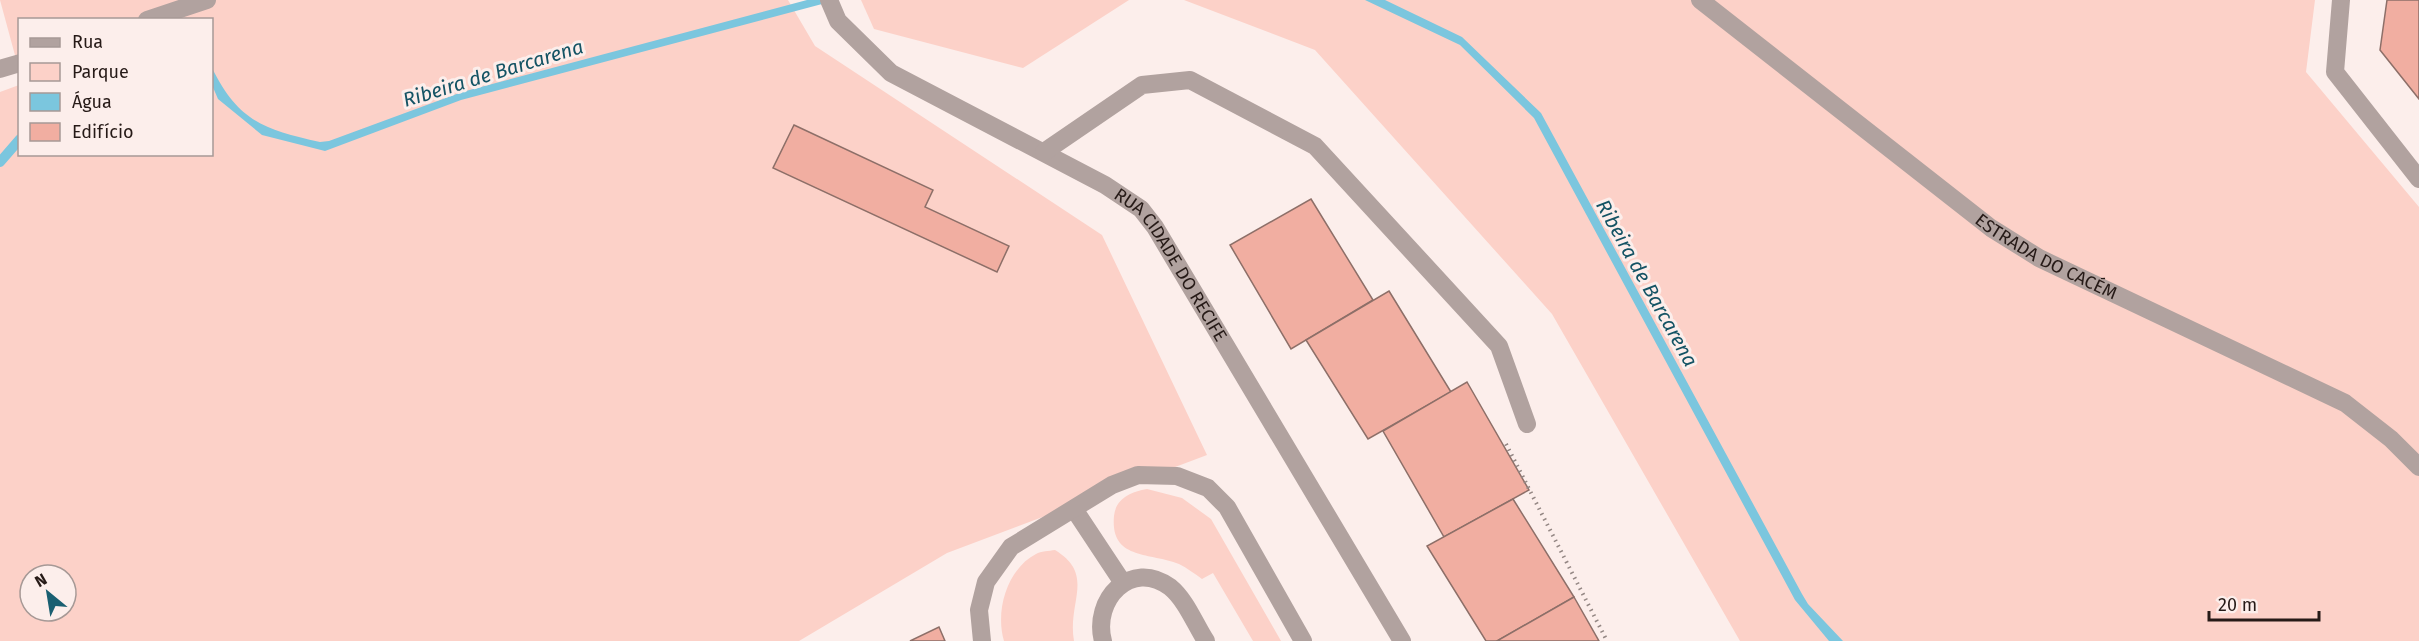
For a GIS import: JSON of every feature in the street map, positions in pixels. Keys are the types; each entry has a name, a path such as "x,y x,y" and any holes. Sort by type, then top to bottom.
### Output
{"street":[{"path":"153,18 207,0"},
{"name":"RUA CIDADE DO RECIFE","path":"829,0 838,21 891,73 1044,152 1128,198 1141,209 1155,227 1402,641"},
{"name":"ESTRADA DO CACÉM","path":"1700,0 1991,228 2039,258 2345,403 2391,439 2419,467"},
{"path":"2341,0 2335,72 2419,179"},
{"path":"0,69 18,64"},
{"path":"1044,152 1142,85 1190,80 1315,146 1499,346 1527,424"},
{"path":"982,641 979,610 986,582 1011,548 1112,485 1138,475 1177,476 1208,488 1227,507 1303,641"},
{"path":"1074,509 1123,583"},
{"path":"1103,641 1100,625 1101,611 1108,594 1123,583 1141,578 1168,586 1178,595 1206,641"}],"path":[{"path":"1504,440 1607,641"}],"green space":[{"path":"0,0 788,0 815,46 1102,235 1207,455 947,553 799,641 0,641 0,92 18,85 18,156 213,156 213,18 18,18 18,66"},
{"path":"861,0 1129,0 1023,68 874,29"},
{"path":"1184,0 2315,0 2306,72 2419,207 2419,641 1740,641 1552,314 1315,50"},
{"path":"1147,489 1182,498 1211,519 1281,641 1253,641 1213,573 1202,579 1179,564 1134,552 1118,540 1114,530 1115,510 1125,497"},
{"path":"1055,550 1067,559 1077,579 1074,641 1004,641 1001,617 1011,580 1026,561 1038,553"}],"water":[{"path":"807,0 837,0 461,100 325,151 262,135 218,99 213,87 213,70 232,101 243,112 283,133 320,142 329,141 462,92"},
{"path":"1365,0 1385,0 1462,37 1541,113 1802,594 1808,604 1843,641 1829,641 1795,600 1534,118 1460,45"}],"building":[{"path":"2387,0 2419,0 2419,99 2380,50"},
{"path":"794,125 933,190 925,207 1009,246 997,272 773,168"},
{"path":"1311,199 1373,300 1291,349 1230,245"},
{"path":"1389,291 1451,392 1368,439 1306,340"},
{"path":"1467,382 1529,490 1444,537 1383,431"},
{"path":"1513,499 1574,597 1497,641 1486,641 1427,546"},
{"path":"1574,597 1599,641 1497,641"},
{"path":"939,627 945,641 910,641"}],"waterway":[{"path":"0,162 18,141"}],"water label":[{"name":"Ribeira de Barcarena","path":"493,73"},
{"name":"Ribeira de Barcarena","path":"1647,283"}]}
